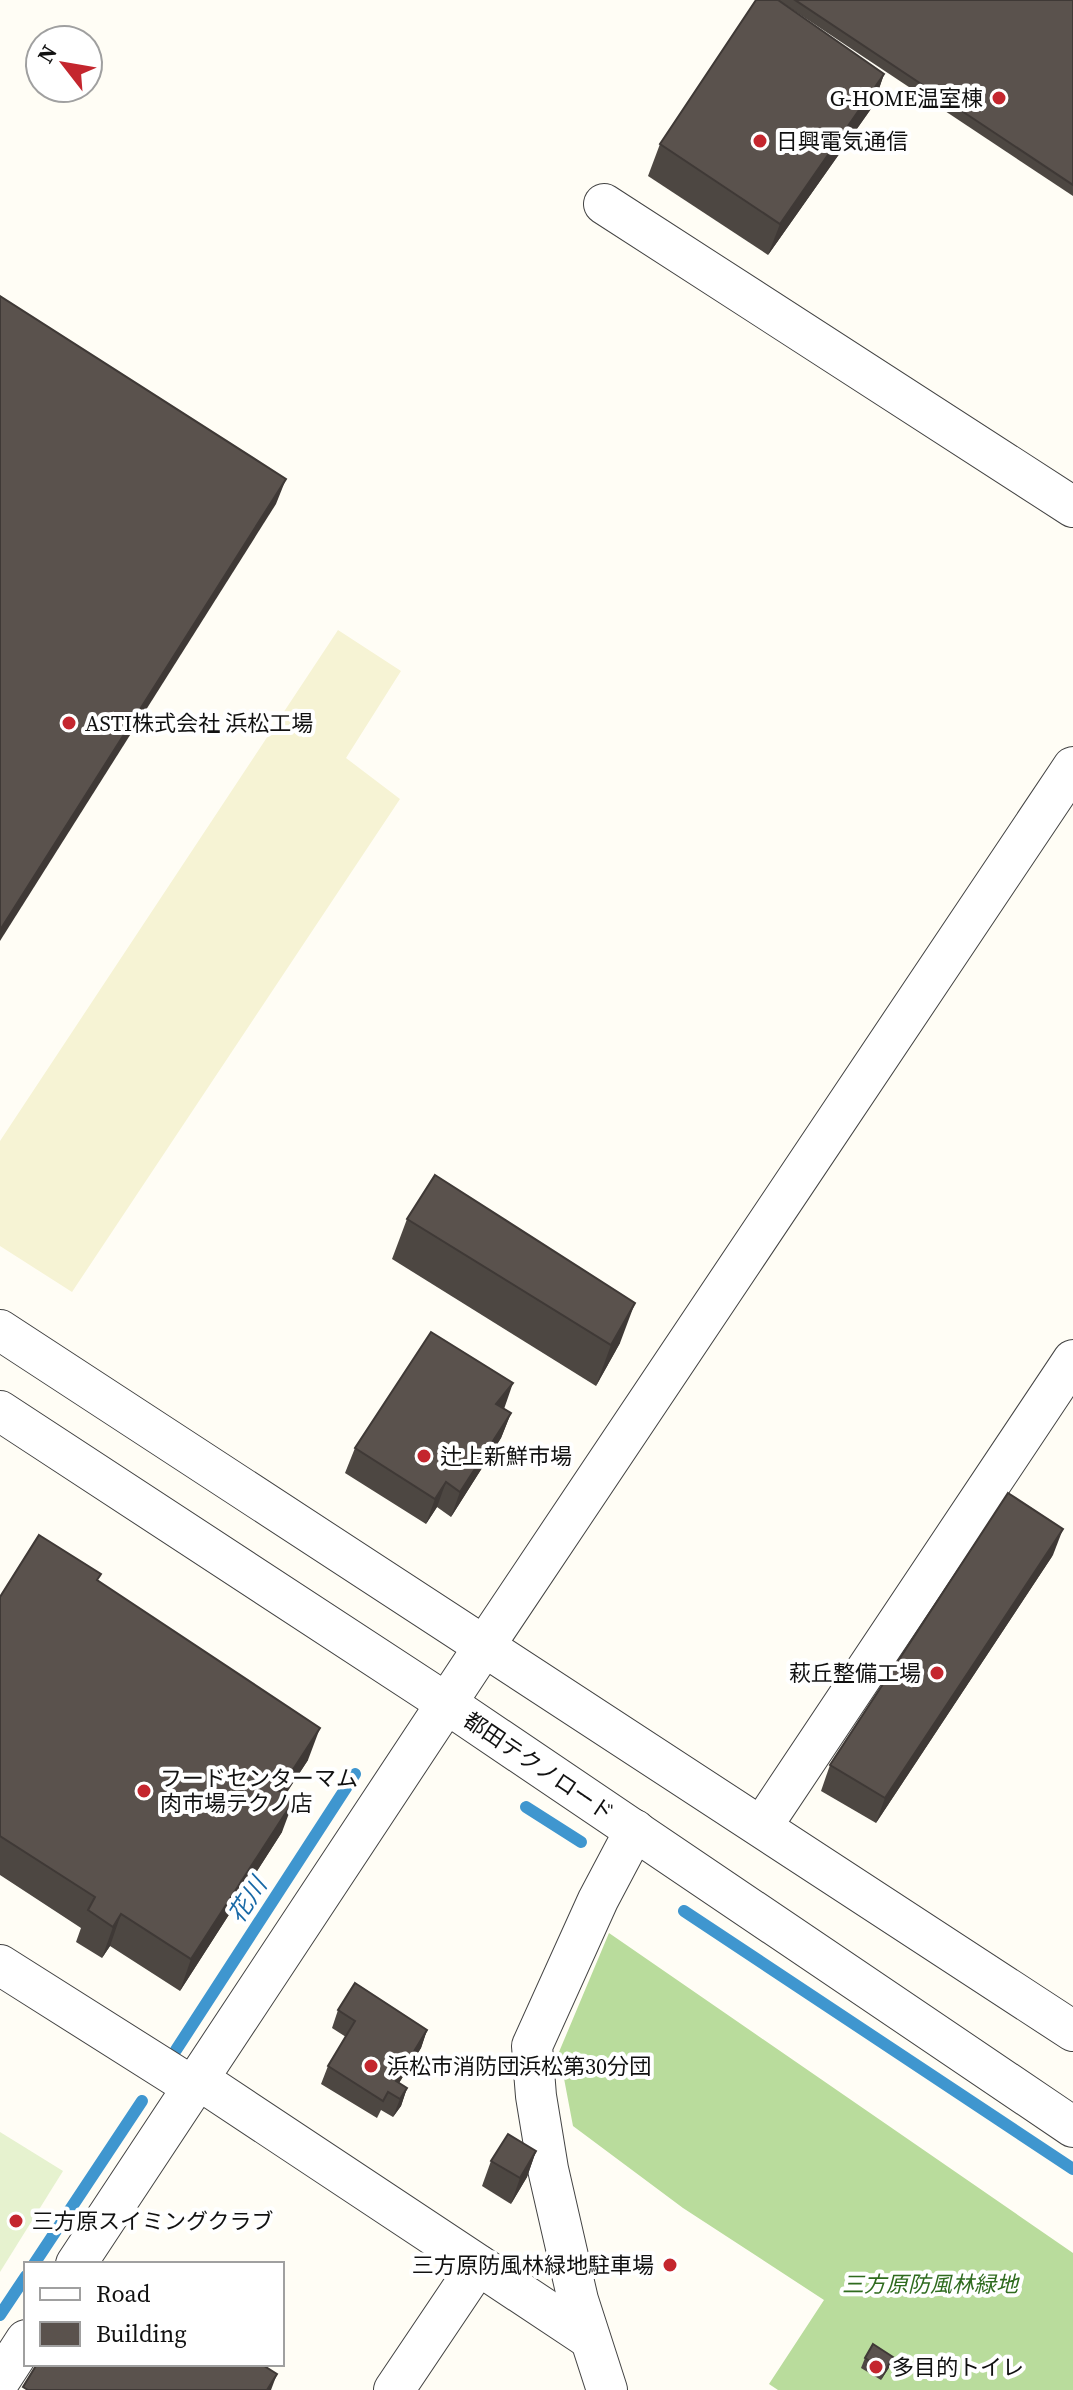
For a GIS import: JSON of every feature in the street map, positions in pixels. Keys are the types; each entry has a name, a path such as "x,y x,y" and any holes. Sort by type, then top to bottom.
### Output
{"street":[{"path":"604,204 1073,507"},
{"path":"77,2262 446,1703 1073,767"},
{"path":"0,1330 1073,2031"},
{"path":"762,1826 1073,1360"},
{"name":"都田テクノロード","path":"0,1411 446,1703 1073,2127"},
{"path":"607,2390 578,2300 565,2244 536,2096 532,2046 598,1900 635,1830"},
{"path":"0,1965 196,2083 590,2339"},
{"path":"394,2390 478,2265"},
{"path":"0,2380 24,2343"}],"shaded area":[{"path":"338,630 401,671 346,758 400,799 72,1292 0,1246 0,1141"}],"green space":[{"name":"三方原防風林緑地","path":"609,1933 1073,2253 1073,2390 778,2390 769,2384 824,2300 683,2208 573,2126 559,2052"},
{"name":"三方原スイミングクラブ","path":"0,2132 63,2171 0,2272"}],"building":[{"name":"日興電気通信","path":"756,0 778,0 884,74 780,224 660,144"},
{"name":"G-HOME温室棟","path":"795,0 1073,0 1073,185"},
{"name":"ASTI株式会社 浜松工場","path":"0,296 286,479 0,930"},
{"path":"435,1175 635,1303 611,1345 407,1219"},
{"name":"辻上新鮮市場","path":"431,1332 513,1383 496,1404 511,1413 460,1492 446,1482 435,1499 355,1448"},
{"name":"萩丘整備工場","path":"1008,1493 1063,1529 885,1798 830,1765"},
{"name":"フードセンターマム 肉市場テクノ店","path":"39,1535 101,1574 97,1580 320,1728 279,1791 294,1800 191,1959 121,1914 113,1927 88,1910 95,1897 0,1836 0,1597"},
{"name":"浜松市消防団浜松第30分団","path":"355,1983 427,2030 396,2081 407,2088 400,2099 388,2092 383,2101 328,2066 355,2021 338,2010"},
{"path":"508,2134 536,2151 520,2178 491,2161"},
{"path":"873,2344 893,2357 885,2371 865,2358"},
{"path":"36,2366 264,2366 277,2374 267,2390 28,2390 23,2387"}],"waterway":[{"name":"花川","path":"176,2050 355,1774"},
{"path":"526,1807 581,1842"},
{"path":"684,1911 1073,2169"},
{"name":"花川","path":"35,2262 142,2101"},
{"name":"花川","path":"0,2315 24,2279"}],"place":[{"name":"G-HOME温室棟","path":"999,98"},
{"name":"日興電気通信","path":"760,141"},
{"name":"ASTI株式会社 浜松工場","path":"69,723"},
{"name":"辻上新鮮市場","path":"424,1456"},
{"name":"萩丘整備工場","path":"937,1673"},
{"name":"フードセンターマム 肉市場テクノ店","path":"144,1791"},
{"name":"浜松市消防団浜松第30分団","path":"371,2066"},
{"name":"三方原スイミングクラブ","path":"16,2221"},
{"name":"三方原防風林緑地駐車場","path":"670,2265"},
{"name":"多目的トイレ","path":"876,2367"}]}
